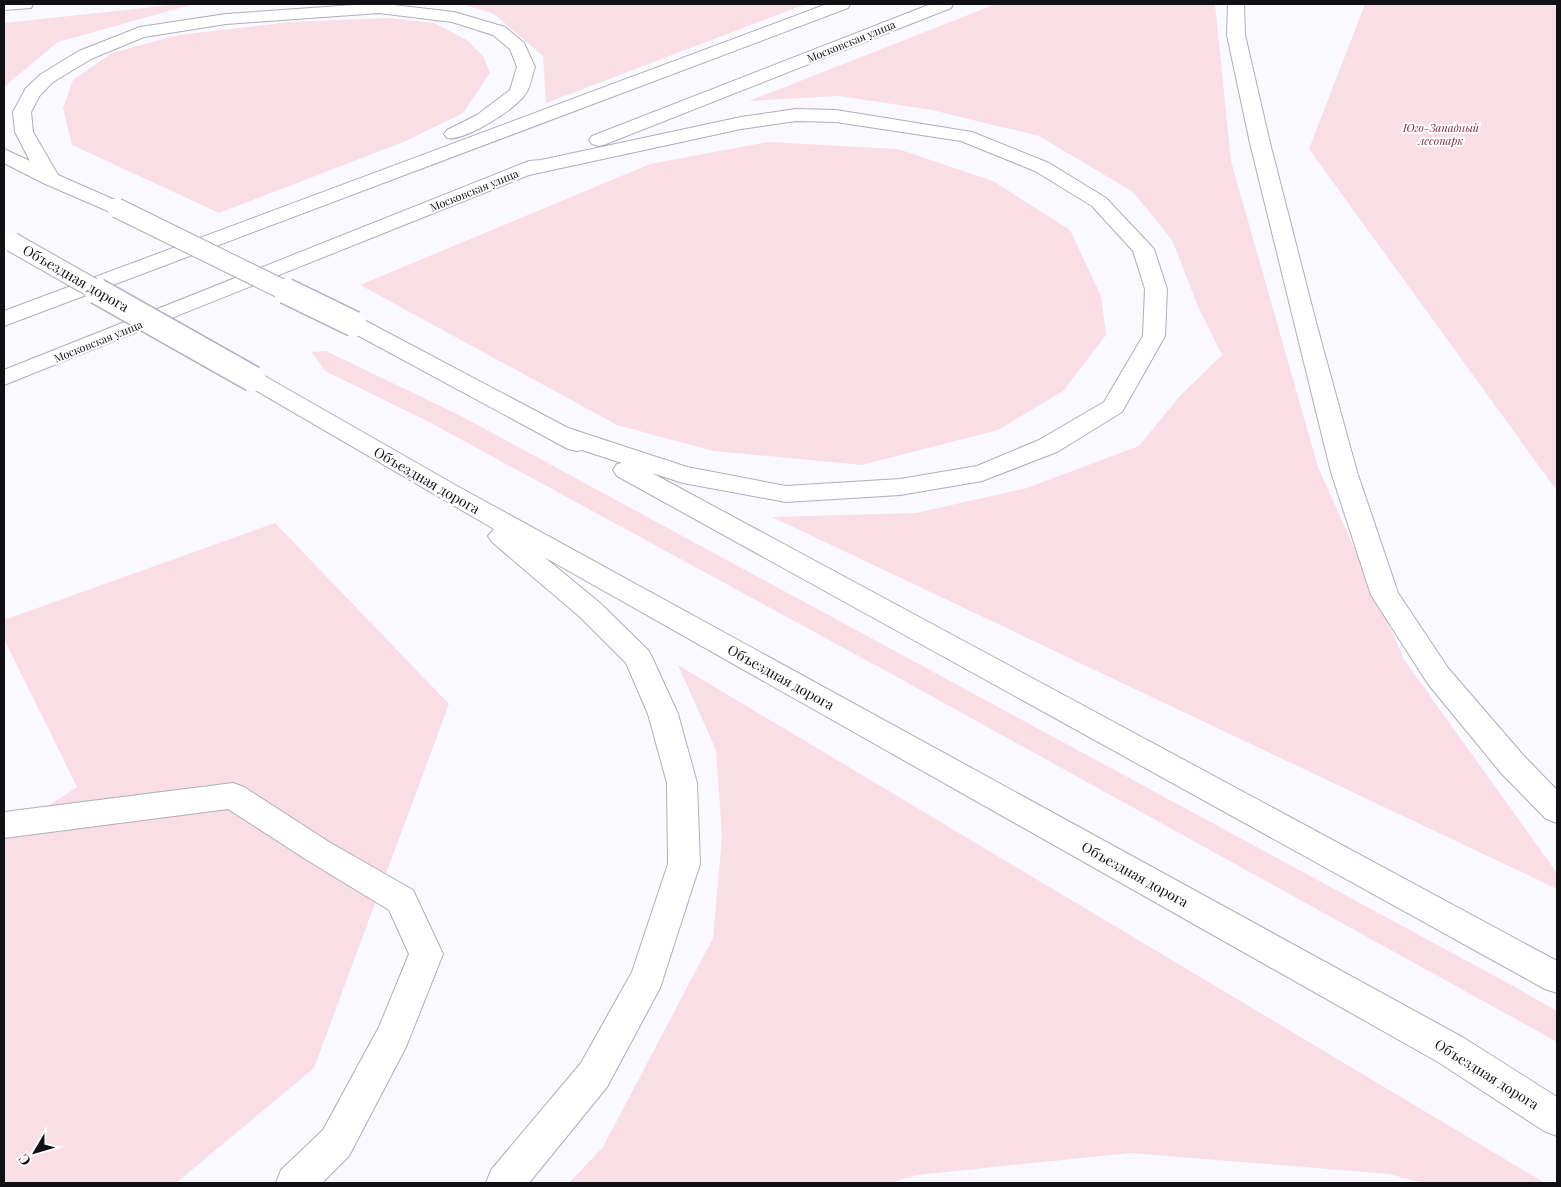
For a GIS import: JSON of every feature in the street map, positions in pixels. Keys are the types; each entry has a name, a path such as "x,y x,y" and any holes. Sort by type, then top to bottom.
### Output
{"main road":[{"path":"4,5 25,4"},
{"path":"4,319 842,4"},
{"name":"Московская улица","path":"4,378 945,4"},
{"path":"1236,4 1236,35 1260,143 1306,326 1344,472 1385,595 1438,676 1512,764 1557,810"},
{"path":"50,179 24,132 22,112 32,92 48,78 85,54 140,32 226,18 379,8 454,17 499,31 518,47 526,67 518,92 484,119 435,144 380,178"},
{"path":"519,172 741,123 796,116 836,116 965,136 1042,167 1099,202 1143,249 1156,289 1154,336 1113,407 1048,446 982,473 900,487 786,494 682,475 561,434"},
{"path":"4,155 50,179 118,208 354,324 561,434 1557,978"},
{"name":"Объездная дорога","path":"8,239 448,492 1451,1050 1557,1118"},
{"path":"448,492 590,610 638,657 663,714 682,783 684,864 648,977 594,1074 505,1183"},
{"path":"4,825 232,796 318,851 401,900 426,954 394,1035 336,1143 295,1183"}],"green space":[{"path":"194,4 58,42 4,87 4,23"},
{"path":"462,4 806,4 546,103 543,56 494,14"},
{"path":"996,4 1215,4 1231,161 1318,467 1405,661 1557,873 1557,889 772,517 916,513 1027,488 1139,446 1179,397 1222,355 1197,304 1172,240 1133,192 1039,136 932,110 839,96 749,101"},
{"name":"Юго-Западный лесопарк","path":"1365,4 1557,4 1557,491 1309,149"},
{"path":"390,18 434,23 467,40 483,56 490,73 463,113 406,141 219,213 72,145 63,108 73,80 112,53 179,35 291,22"},
{"path":"768,142 898,149 993,181 1070,230 1101,296 1106,335 1063,391 998,430 862,465 713,451 617,425 360,285 650,164"},
{"path":"326,351 461,416 1515,987 1557,1011 1557,1042 897,677 429,422 325,371 312,352"},
{"path":"275,523 449,704 314,1068 176,1183 4,1183 4,835 77,787 4,639 4,620"},
{"path":"678,665 1545,1183 1424,1183 1389,1174 1131,1153 917,1175 891,1183 569,1183 603,1147 713,938 722,836 716,750"}]}
